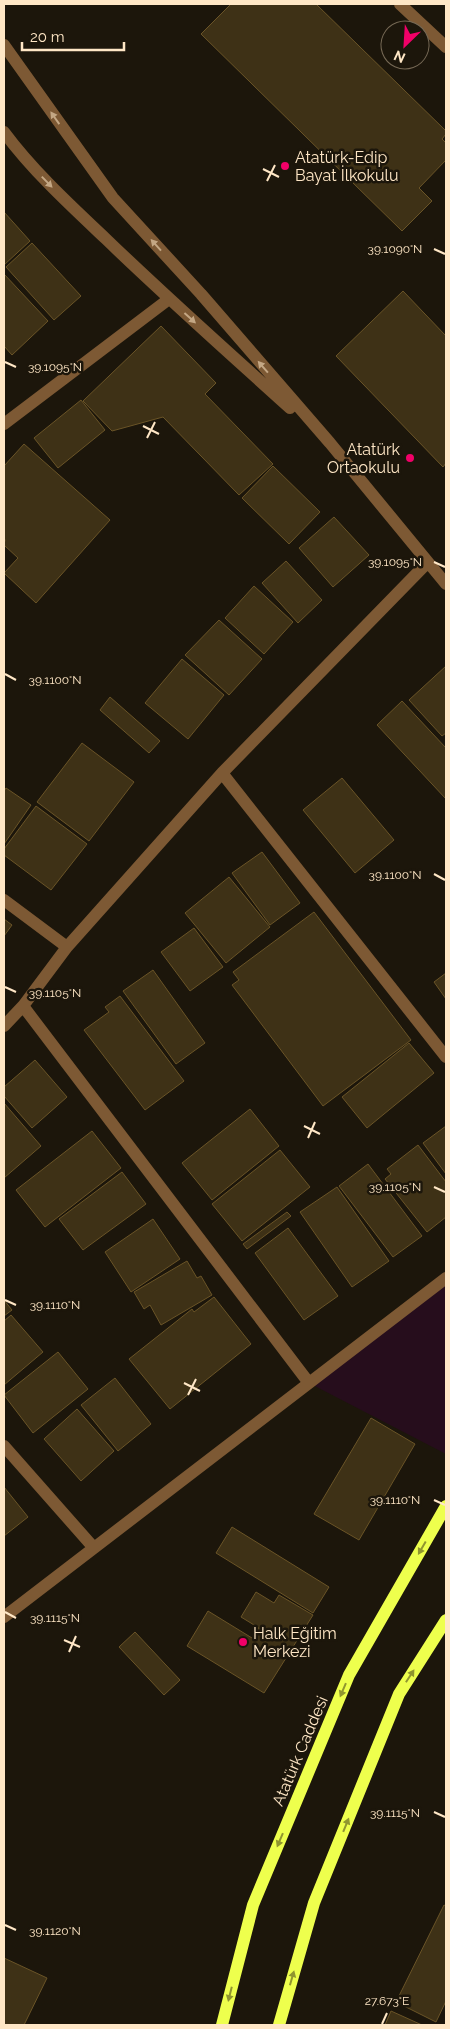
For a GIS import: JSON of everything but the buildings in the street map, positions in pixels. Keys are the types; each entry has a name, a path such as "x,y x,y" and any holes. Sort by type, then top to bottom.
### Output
{"main road":[{"name":"Atatürk Caddesi","path":"222,2025 253,1905 349,1675 446,1506"},
{"path":"279,2025 314,1903 399,1694 446,1620"}],"street":[{"path":"400,4 446,47"},
{"path":"4,45 113,198 201,294 330,443 446,584"},
{"path":"4,132 17,150 69,204 169,299 330,443"},
{"path":"4,424 169,299"},
{"path":"4,1026 24,1006 67,947 222,773 428,562"},
{"path":"222,773 446,1057"},
{"path":"4,900 67,947"},
{"path":"24,1006 309,1383"},
{"path":"4,1617 446,1278"},
{"path":"4,1446 94,1548"}],"shaded area":[{"path":"446,1278 446,1454 309,1383"}],"place":[{"name":"Atatürk-Edip Bayat İlkokulu","path":"285,166"},
{"name":"Atatürk Ortaokulu","path":"410,458"},
{"name":"Halk Eğitim Merkezi","path":"243,1642"}]}
